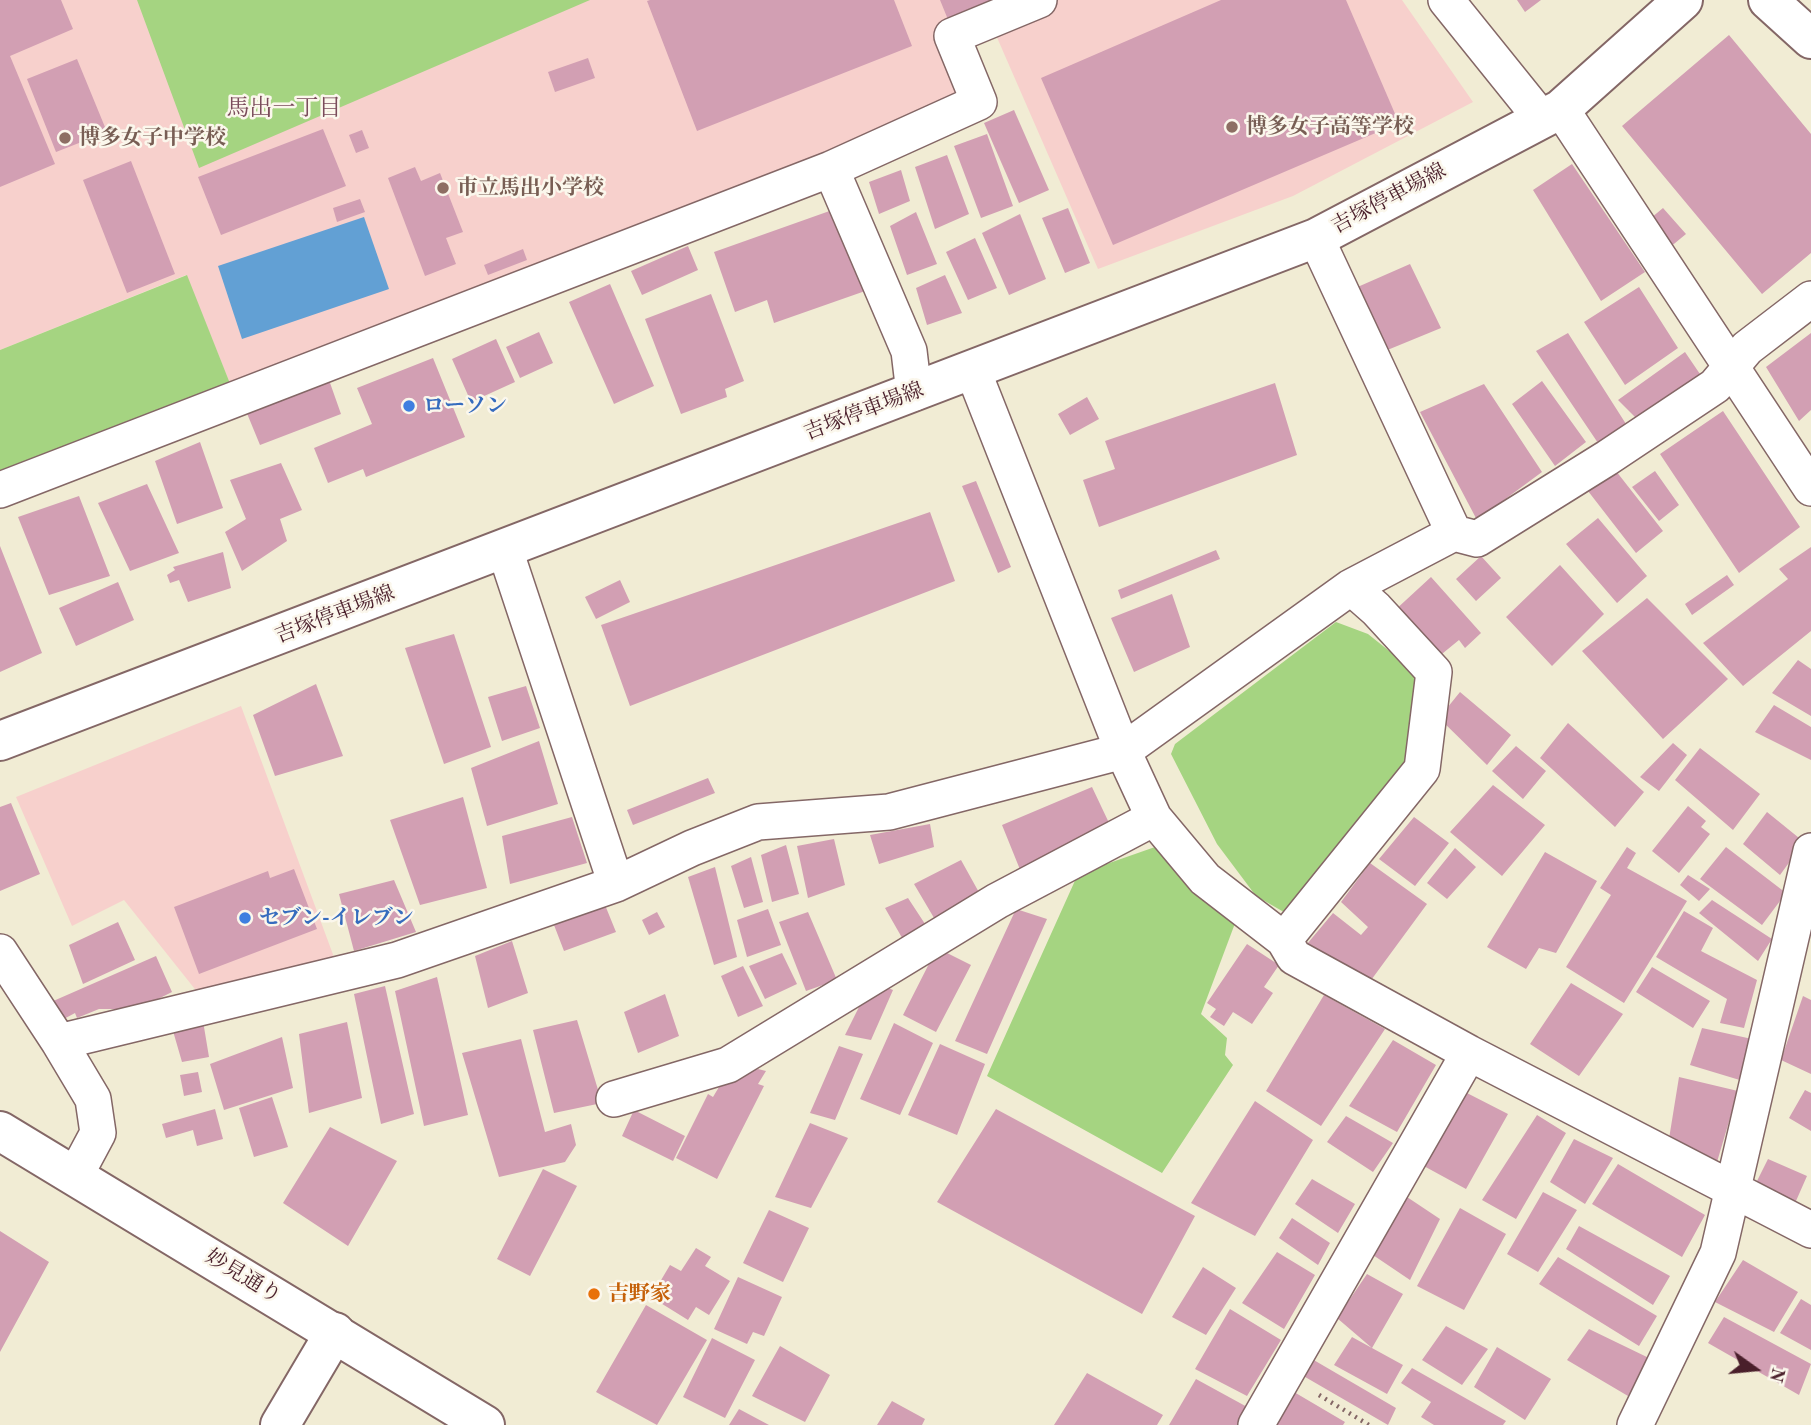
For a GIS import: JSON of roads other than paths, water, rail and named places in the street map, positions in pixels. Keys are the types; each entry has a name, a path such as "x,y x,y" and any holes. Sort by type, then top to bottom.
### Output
{"main road":[{"name":"吉塚停車場線","path":"0,741 1316,238 1551,113 1683,0"},
{"path":"1768,0 1811,39"},
{"name":"妙見通り","path":"0,1131 485,1425"},
{"path":"280,1425 335,1332"}],"street":[{"path":"0,490 831,169 979,102 952,36 1039,0"},
{"path":"1446,0 1551,113 1811,488"},
{"path":"831,169 909,351 914,393"},
{"path":"1316,238 1454,533"},
{"path":"59,1042 397,960 616,884 692,848 758,822 889,812 1123,751 1351,587 1454,533 1478,539 1715,386 1747,348 1811,299"},
{"path":"973,371 1123,751 1154,818 1205,879 1283,940 1294,957 1469,1053 1811,1230"},
{"path":"505,550 616,884"},
{"path":"1283,940 1422,769 1434,672 1376,609 1351,587"},
{"path":"614,1099 728,1065 997,901 1154,818"},
{"path":"1635,1425 1718,1253 1811,851"},
{"path":"0,952 93,1099 98,1133 75,1176"},
{"path":"1256,1425 1469,1053"}],"water":[{"path":"364,217 389,289 242,339 218,266"}],"place":[{"name":"博多女子高等学校","path":"1232,127"},
{"name":"博多女子中学校","path":"65,138"},
{"name":"市立馬出小学校","path":"443,188"},
{"name":"ローソン","path":"409,406"},
{"name":"セブン-イレブン","path":"245,918"},
{"name":"吉野家","path":"594,1294"}],"district":[{"name":"馬出一丁目","path":"284,109"}]}
